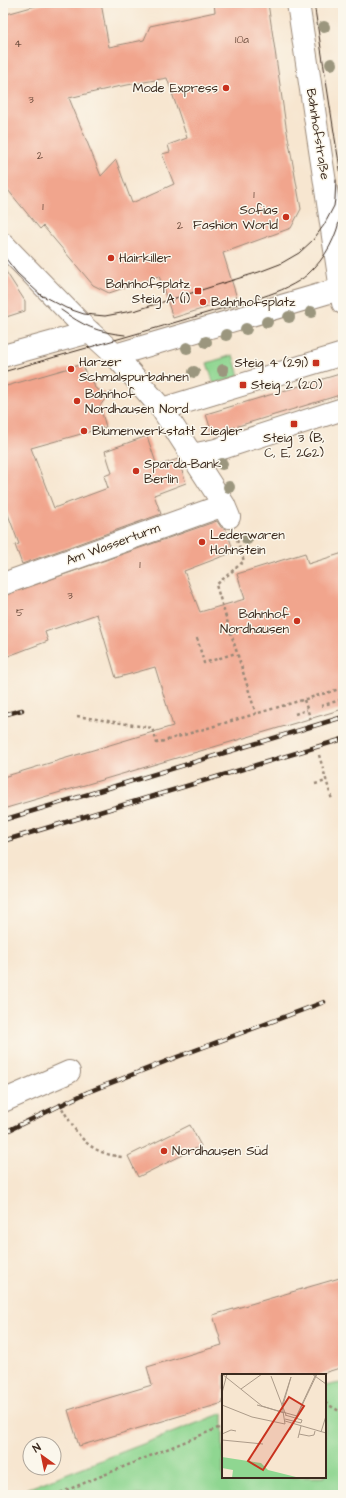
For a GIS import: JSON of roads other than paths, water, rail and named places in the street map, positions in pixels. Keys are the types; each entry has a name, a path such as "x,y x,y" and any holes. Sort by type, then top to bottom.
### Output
{"street":[{"name":"Bahnhofstraße","path":"298,3 342,293"},
{"path":"3,244 90,332 115,355 162,410 192,455 216,450 343,409"},
{"path":"115,355 342,293"},
{"path":"3,356 90,332"},
{"path":"162,410 343,354"},
{"name":"Am Wasserturm","path":"3,584 227,511 192,455"},
{"path":"3,1101 69,1072"}],"tram line":[{"path":"3,372 262,297 299,281 320,261 330,246 337,230 341,213 342,192 340,170 314,3"},
{"path":"39,294 66,308 84,314 105,316 137,310 280,264 299,253 313,240 324,225 334,206 336,180"},
{"path":"3,255 17,273 43,297"},
{"path":"61,310 98,330 125,335"}],"railway":[{"path":"3,715 22,710"},
{"path":"3,820 343,717"},
{"path":"3,841 343,739"},
{"path":"3,1133 88,1092 324,1002"}],"place":[{"name":"Mode Express","path":"226,88"},
{"name":"Sofias Fashion World","path":"286,217"},
{"name":"Hairkiller","path":"111,258"},
{"name":"Bahnhofsplatz Steig A (1)","path":"198,291"},
{"name":"Bahnhofsplatz","path":"203,302"},
{"name":"Steig 4 (291)","path":"316,363"},
{"name":"Harzer Schmalspurbahnen","path":"71,369"},
{"name":"Steig 2 (20)","path":"243,385"},
{"name":"Bahnhof Nordhausen Nord","path":"77,401"},
{"name":"Steig 3 (B, C, E, 262)","path":"294,424"},
{"name":"Blumenwerkstatt Ziegler","path":"84,431"},
{"name":"Sparda-Bank Berlin","path":"136,471"},
{"name":"Lederwaren Hohnstein","path":"202,542"},
{"name":"Bahnhof Nordhausen","path":"297,621"},
{"name":"Nordhausen Süd","path":"164,1151"}]}
